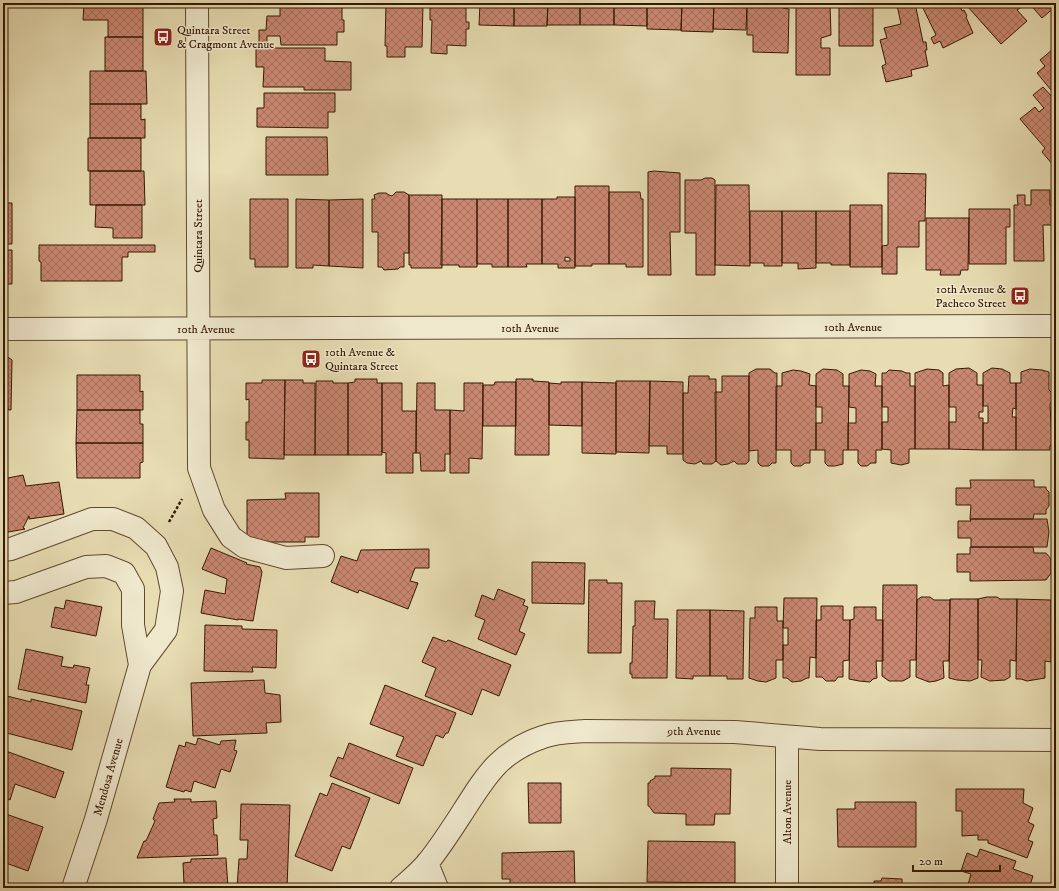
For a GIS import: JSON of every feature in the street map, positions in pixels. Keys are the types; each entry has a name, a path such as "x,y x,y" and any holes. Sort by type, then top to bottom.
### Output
{"street":[{"name":"Quintara Street","path":"197,3 199,468 214,510 231,538 245,547 286,558 323,556"},
{"name":"10th Avenue","path":"3,329 1056,326"},
{"name":"Mendosa Avenue","path":"3,550 11,549 92,519 113,519 136,528 156,546 168,566 172,591 166,630 140,665 96,820 73,888"},
{"name":"Mendosa Avenue","path":"3,593 16,592 86,567 106,566 124,573 133,589 133,625 140,665"},
{"name":"9th Avenue","path":"402,888 427,863 490,771 505,757 524,745 544,736 565,732 585,731 735,732 820,739 1056,740"},
{"name":"Alton Avenue","path":"787,737 787,888"},
{"path":"427,863 437,888"}],"path":[{"path":"156,546 199,468"}],"building":[{"path":"84,3 143,3 143,37 108,37 108,20 83,20"},
{"path":"314,3 342,3 344,32 337,32 337,45 281,45 280,36 267,36 267,45 259,45 259,30 266,30 267,16 280,16 280,4 298,4 299,7 314,7"},
{"path":"386,3 423,3 422,47 405,47 405,57 387,57 387,46 385,46"},
{"path":"430,3 466,3 466,22 469,22 469,29 466,29 466,46 447,45 447,54 431,53 432,20 430,20"},
{"path":"480,3 514,3 514,26 479,25"},
{"path":"514,3 548,3 547,26 514,26"},
{"path":"548,3 580,3 580,25 547,25"},
{"path":"580,3 614,3 614,25 580,25"},
{"path":"614,3 647,3 647,26 614,25"},
{"path":"647,3 682,3 681,30 647,29"},
{"path":"682,3 714,3 713,32 681,31"},
{"path":"714,3 747,3 746,30 713,29"},
{"path":"747,3 783,3 783,8 789,9 788,53 753,52 753,35 747,35"},
{"path":"796,3 820,3 820,5 830,5 831,35 821,38 821,48 830,48 830,75 796,75"},
{"path":"839,3 873,3 873,46 839,46"},
{"path":"882,3 915,3 923,42 926,42 927,50 925,50 928,66 911,70 912,76 886,82 882,66 886,64 880,40 887,38 884,28 901,24 897,5 882,5"},
{"path":"927,3 959,3 962,11 964,10 967,16 966,17 973,33 943,48 940,41 934,44 931,38 936,35 922,6"},
{"path":"965,3 1011,3 1014,6 1016,4 1020,8 1017,10 1027,21 1001,44"},
{"path":"1029,3 1056,3 1056,6 1042,18"},
{"path":"105,37 143,37 143,71 105,71"},
{"path":"256,48 325,48 325,61 351,62 351,90 304,90 304,87 263,87 264,67 256,67"},
{"path":"1052,50 1056,55 1056,96 1037,73 1045,66 1040,60"},
{"path":"90,71 146,71 147,104 90,104"},
{"path":"1043,87 1055,100 1052,102 1056,106 1056,165 1053,165 1042,152 1045,148 1020,119 1035,107 1039,112 1044,108 1033,95"},
{"path":"264,93 335,93 335,112 328,112 328,128 257,127 257,108 264,108"},
{"path":"90,104 141,104 141,120 145,119 145,138 90,138"},
{"path":"266,137 327,137 328,175 266,175"},
{"path":"88,138 141,138 141,171 88,171"},
{"path":"90,171 144,171 145,205 90,205"},
{"path":"648,172 680,173 680,232 670,232 671,275 648,275"},
{"path":"888,173 926,174 925,221 919,221 919,247 897,247 897,274 882,274 882,246 888,245"},
{"path":"705,178 712,178 715,180 715,275 696,275 696,233 685,233 685,180 701,180"},
{"path":"716,185 749,185 750,266 715,265"},
{"path":"575,186 609,186 609,264 575,266"},
{"path":"1031,190 1050,190 1050,205 1056,205 1056,225 1043,225 1044,261 1014,261 1014,205 1018,205 1017,195 1025,195 1025,205 1031,205"},
{"path":"396,192 404,192 409,195 409,253 404,253 404,267 384,270 382,267 378,267 378,232 372,232 372,199 375,199 374,195 379,193 386,193 392,196"},
{"path":"609,192 640,192 641,199 643,199 643,267 626,267 626,264 609,264"},
{"path":"409,195 442,195 442,268 411,268 411,265 409,265"},
{"path":"557,197 575,197 575,268 558,268 558,264 542,264 542,199 557,199","holes":["565,257 570,258 570,261 565,261"]},
{"path":"250,199 288,199 288,267 255,267 255,259 250,259"},
{"path":"296,199 329,200 329,266 313,265 313,268 296,268"},
{"path":"363,199 363,268 329,266 329,200"},
{"path":"442,199 477,199 477,267 441,265"},
{"path":"477,199 508,199 508,267 492,267 492,264 477,264"},
{"path":"508,199 542,199 542,264 526,264 527,267 508,267"},
{"path":"3,203 12,203 12,244 3,244"},
{"path":"96,205 142,205 142,238 113,238 113,228 95,227"},
{"path":"850,205 882,205 882,267 850,267"},
{"path":"969,209 1010,209 1010,227 1006,227 1006,264 969,264"},
{"path":"750,211 782,211 782,266 764,266 764,263 750,263"},
{"path":"782,211 816,211 816,268 798,269 798,263 782,263"},
{"path":"816,211 850,211 850,265 816,263"},
{"path":"926,218 969,218 968,270 961,270 960,275 940,275 941,270 926,270"},
{"path":"39,245 155,245 155,252 128,252 128,257 122,257 122,281 41,281"},
{"path":"3,250 12,250 12,284 3,284"},
{"path":"3,355 12,360 11,410 3,409"},
{"path":"969,368 977,373 977,385 983,385 983,412 979,412 979,418 983,418 983,450 949,449 949,422 956,422 956,407 949,407 949,373 956,369"},
{"path":"992,368 1002,369 1010,373 1010,383 1016,383 1016,409 1013,408 1012,417 1016,417 1016,450 983,450 983,423 988,423 988,406 983,406 983,373"},
{"path":"756,369 770,369 777,373 776,463 772,463 769,466 761,466 758,463 758,450 749,451 749,373"},
{"path":"823,369 837,370 843,374 843,386 849,386 848,450 843,450 843,464 835,466 828,466 825,463 825,450 816,450 816,423 822,423 822,407 816,407 816,374"},
{"path":"927,369 939,370 943,373 943,386 949,385 949,449 915,449 915,373"},
{"path":"1030,369 1049,372 1049,390 1053,394 1050,404 1052,443 1050,450 1016,450 1016,383 1021,383 1021,372"},
{"path":"793,370 810,374 809,385 816,386 816,450 810,450 810,463 805,463 801,466 794,466 791,463 791,450 776,450 776,386 782,386 782,373"},
{"path":"861,370 870,371 876,374 875,386 882,386 882,450 876,450 876,463 871,463 867,466 861,466 858,463 858,450 848,450 848,423 856,423 856,408 849,407 849,374"},
{"path":"889,370 910,373 910,386 915,386 915,449 909,449 909,463 901,465 891,463 891,450 882,449 882,422 888,422 888,407 882,407 882,373 886,373"},
{"path":"77,375 140,375 140,392 143,391 143,410 77,410"},
{"path":"689,376 709,376 709,379 716,379 716,461 712,464 703,464 701,461 695,464 687,463 683,460 683,393 688,393"},
{"path":"722,376 749,376 749,461 746,464 737,464 734,461 721,465 716,461 715,392 722,392"},
{"path":"355,379 377,379 377,383 382,383 382,455 348,455 348,383 355,382"},
{"path":"516,379 533,379 533,381 549,382 549,455 515,455"},
{"path":"262,380 285,380 284,459 249,458 249,440 246,440 246,422 249,422 249,399 246,400 246,383 262,383"},
{"path":"285,380 303,380 303,383 315,383 315,455 284,455"},
{"path":"316,381 348,383 348,455 315,455"},
{"path":"616,381 650,381 649,453 616,452"},
{"path":"650,381 683,382 683,454 667,454 667,446 649,446"},
{"path":"495,382 516,382 516,426 483,426 483,385 494,385"},
{"path":"561,382 582,382 582,426 549,425 549,383 561,384"},
{"path":"582,382 616,383 616,454 582,453"},
{"path":"382,383 402,383 402,411 416,411 416,453 413,453 413,473 386,473 386,453 382,452"},
{"path":"417,383 435,383 435,410 450,410 450,454 445,454 445,471 421,471 420,453 416,453"},
{"path":"464,383 483,383 482,459 469,458 469,473 450,473 450,410 464,411"},
{"path":"77,410 140,410 140,424 143,424 143,443 76,443"},
{"path":"76,443 143,443 143,462 140,463 140,478 77,478"},
{"path":"23,475 26,486 59,482 64,514 29,519 29,516 23,528 25,529 3,533 3,479"},
{"path":"970,480 1034,480 1034,487 1046,487 1049,492 1049,506 1046,510 1046,514 1034,514 1033,519 970,519 971,505 956,505 956,488 971,488"},
{"path":"285,493 319,493 319,537 305,537 305,542 247,542 247,500 286,499"},
{"path":"970,519 1047,519 1049,532 1047,547 971,547 971,538 958,538 958,521 971,521"},
{"path":"970,547 1033,547 1034,553 1046,553 1051,559 1051,573 1046,580 970,581 970,572 957,572 957,554 970,554"},
{"path":"211,548 247,563 246,564 260,567 262,572 253,621 238,620 201,613 205,590 225,594 227,579 202,569"},
{"path":"429,549 429,568 415,568 410,581 418,583 408,609 359,590 358,593 331,582 341,556 357,561 361,550"},
{"path":"532,562 585,563 584,604 532,603"},
{"path":"589,580 607,580 607,583 622,583 621,653 588,653"},
{"path":"883,585 917,585 916,660 910,660 910,677 903,681 889,681 882,676"},
{"path":"498,589 525,600 523,605 528,607 519,631 525,634 516,655 478,639 485,620 475,616 482,595 494,600"},
{"path":"921,597 930,597 934,600 950,600 949,661 943,661 944,678 929,682 916,677 917,600"},
{"path":"987,597 1017,599 1016,661 1010,660 1010,677 1005,680 990,681 981,677 982,660 978,660 978,599"},
{"path":"784,598 817,598 816,658 810,657 809,678 801,681 792,682 787,678 783,678 783,645 788,645 788,628 783,628"},
{"path":"950,599 978,599 978,678 970,681 949,678"},
{"path":"1017,599 1051,600 1051,662 1045,661 1045,678 1027,681 1016,679"},
{"path":"66,600 102,607 96,636 51,627 55,607 64,609"},
{"path":"635,601 655,601 654,619 668,619 667,678 632,678 632,674 630,674 630,663 632,663 633,626 635,626"},
{"path":"821,606 843,606 843,620 850,620 849,660 843,661 843,677 838,677 835,681 826,681 822,677 816,677 816,620 821,620"},
{"path":"755,607 777,607 777,621 783,621 783,660 776,660 776,678 766,682 749,678 750,618 755,618"},
{"path":"854,607 876,607 876,620 883,620 883,661 876,661 877,678 870,682 849,679 850,620 854,619"},
{"path":"677,610 710,610 710,676 693,676 693,679 676,678"},
{"path":"710,610 744,611 743,679 727,679 727,676 710,676"},
{"path":"205,625 242,626 242,629 277,630 276,668 252,667 253,672 204,671"},
{"path":"433,637 446,642 448,640 511,665 499,696 482,689 472,715 425,696 436,668 422,662"},
{"path":"26,649 63,657 61,666 73,668 74,665 90,668 86,685 89,685 86,703 18,689"},
{"path":"264,680 265,693 280,695 281,722 266,723 267,733 193,736 191,683"},
{"path":"385,685 456,713 448,733 446,733 443,738 436,735 423,766 396,756 404,737 370,724"},
{"path":"3,695 31,702 31,699 82,711 72,750 3,732"},
{"path":"198,738 220,745 221,741 236,740 234,750 237,751 230,772 221,769 215,788 194,781 191,792 185,790 184,792 166,787 179,745 185,747 186,742 196,745"},
{"path":"349,743 413,768 399,804 330,776 338,757 343,759"},
{"path":"3,750 64,772 55,798 15,784 10,800 6,798 6,800 3,799"},
{"path":"671,768 731,769 730,814 715,814 714,825 686,825 686,814 654,813 648,806 648,783 655,778 655,776 671,776"},
{"path":"332,783 370,798 350,849 342,846 332,871 295,856 320,793 327,796"},
{"path":"528,783 561,783 561,823 529,823"},
{"path":"956,789 1024,789 1023,803 1033,808 1028,822 1034,825 1028,840 1033,842 1027,858 988,843 988,840 978,840 978,835 962,836 962,811 956,811"},
{"path":"174,799 191,799 191,802 216,801 217,818 213,819 214,835 217,835 218,855 137,858 155,821 153,819 159,803 175,802"},
{"path":"855,802 916,802 916,847 838,847 837,809 855,809"},
{"path":"241,804 290,805 287,888 237,888 239,859 247,859 248,840 240,840"},
{"path":"3,813 43,827 28,871 3,862"},
{"path":"648,841 735,842 735,883 647,882"},
{"path":"980,849 1016,861 1013,869 1033,876 1029,888 967,888 971,874 961,871 967,853 977,857"},
{"path":"574,851 575,888 510,888 510,879 502,879 502,853"},
{"path":"226,858 228,888 127,888 126,886 184,884 183,863 191,862 191,859"},
{"path":"882,878 902,879 902,888 874,888 874,881 881,881"}],"place":[{"name":"Quintara Street & Cragmont Avenue","path":"163,37"},
{"name":"10th Avenue & Pacheco Street","path":"1020,296"},
{"name":"10th Avenue & Quintara Street","path":"311,359"}]}
